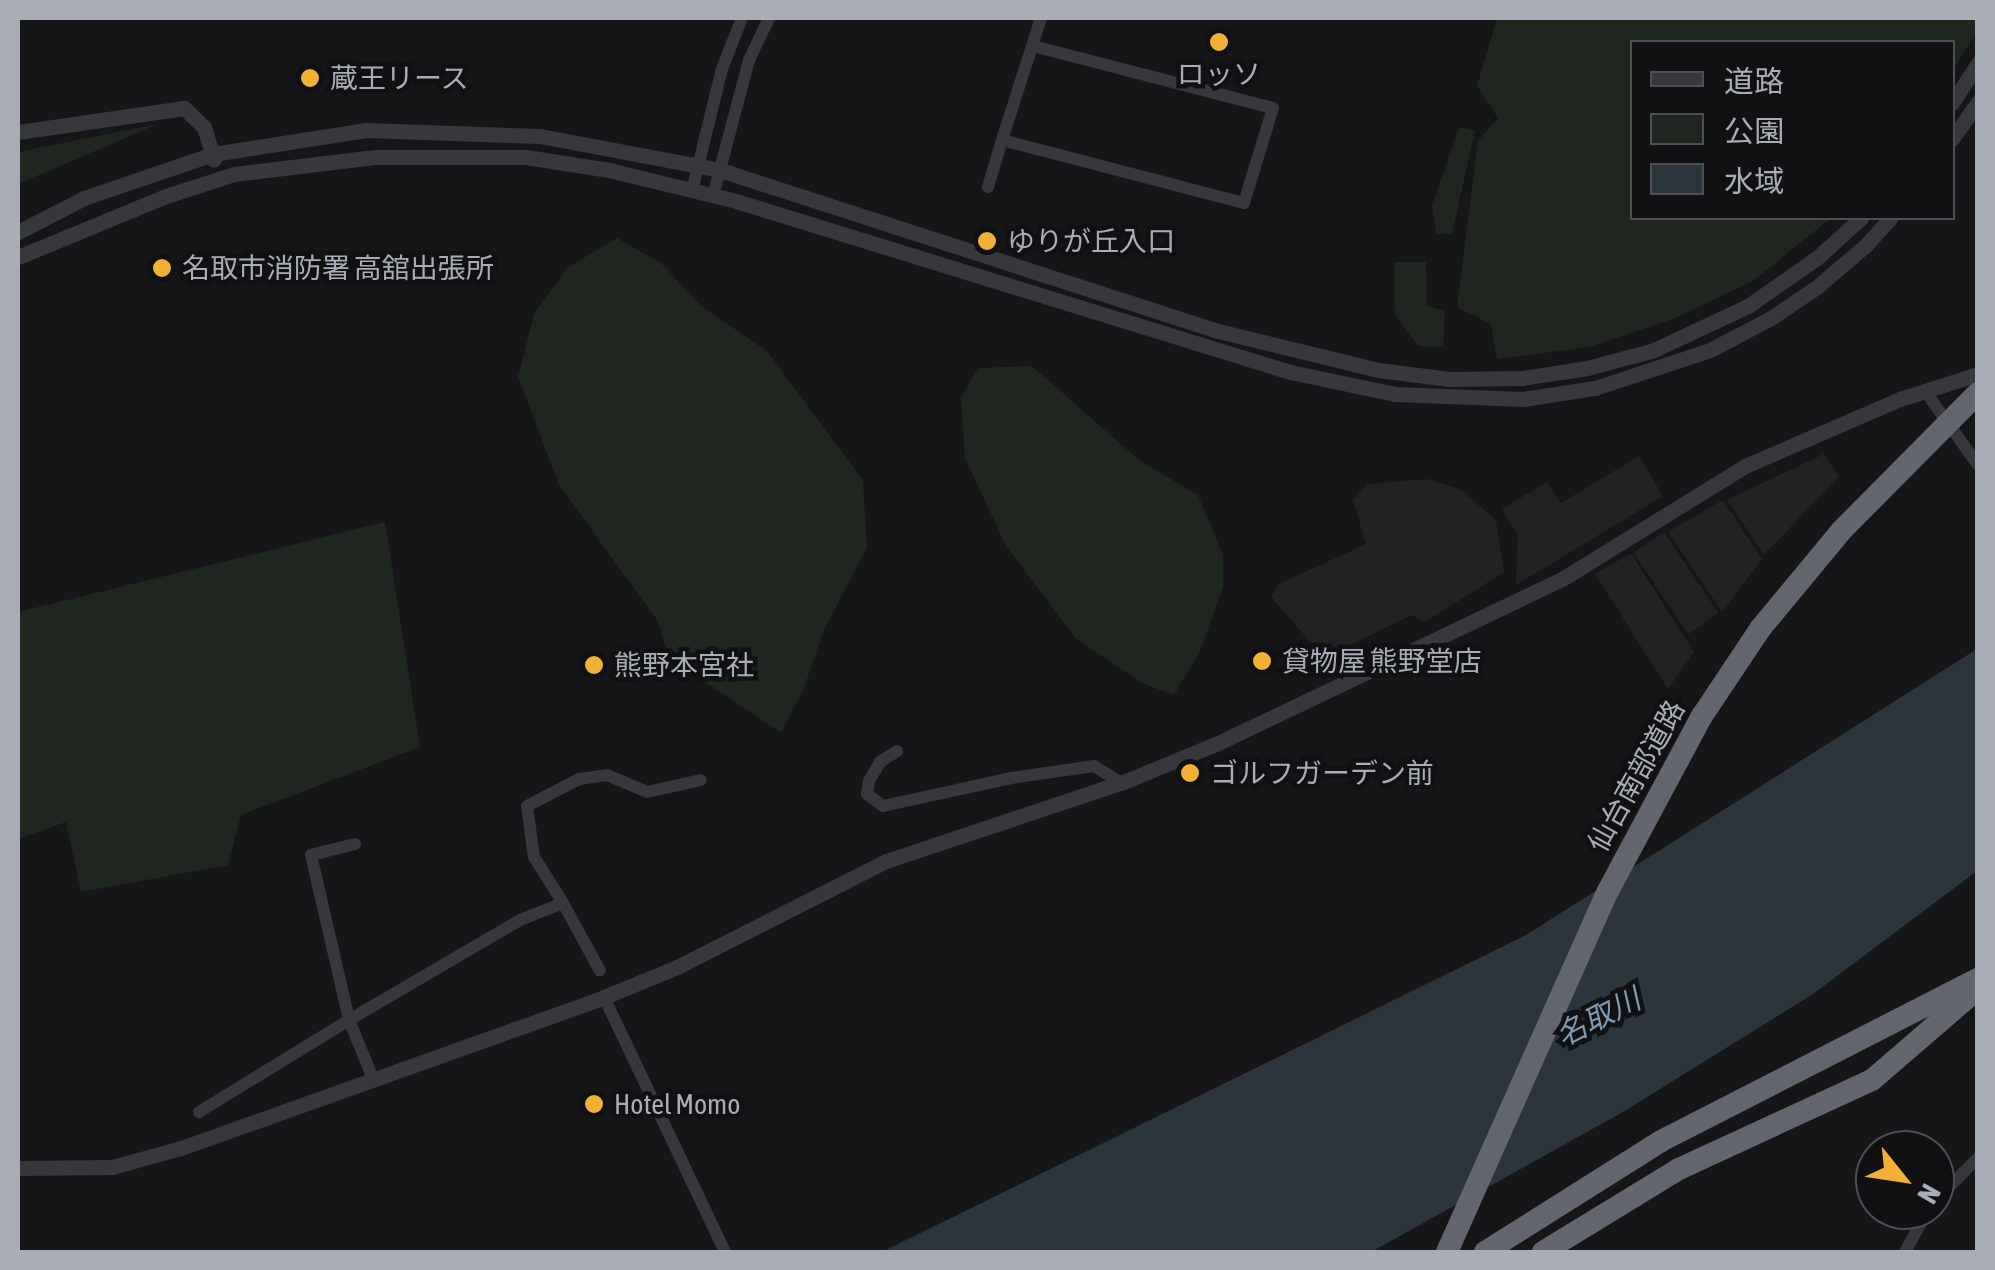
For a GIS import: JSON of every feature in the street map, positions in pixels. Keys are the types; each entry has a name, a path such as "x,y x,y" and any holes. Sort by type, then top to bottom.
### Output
{"highway":[{"name":"仙台南部道路","path":"1447,1252 1608,891 1702,716 1760,630 1840,531 1978,393"},
{"path":"1485,1252 1660,1141 1978,979"},
{"path":"1543,1252 1679,1169 1872,1080 1978,988"}],"street":[{"path":"692,191 725,58 742,18"},
{"path":"713,196 749,60 770,18"},
{"path":"988,186 1041,18"},
{"path":"1002,140 1244,203 1273,108 1033,46"},
{"path":"1955,98 1978,63"},
{"path":"1955,135 1978,102"},
{"path":"18,132 184,108 204,126 219,178"},
{"path":"18,232 84,198 212,154 366,130 540,136 699,164 1218,331 1378,370 1450,380 1522,378 1588,368 1654,350 1748,306 1818,257 1859,220"},
{"path":"18,257 219,178 308,163 436,154 568,162 713,196 1290,372 1395,394 1446,399 1523,399 1595,388 1710,350 1771,318 1818,286 1888,220"},
{"path":"18,1168 112,1167 181,1148 604,997 678,967 886,861 1121,783 1372,673 1562,579 1745,466 1978,374"},
{"path":"1925,392 1978,465"},
{"path":"897,751 880,762 869,781 867,794 883,806 1012,778 1094,766 1121,783"},
{"path":"600,971 534,857 527,806 593,777 608,775 646,792 701,780"},
{"path":"355,844 311,855 349,1020 374,1080"},
{"path":"198,1112 520,920 564,903"},
{"path":"604,997 724,1252"},
{"path":"1955,1181 1978,1158"},
{"path":"1905,1252 1917,1230"}],"shaded area":[{"path":"1824,454 1839,476 1764,555 1727,500"},
{"path":"1639,456 1663,496 1516,585 1518,536 1502,509 1547,482 1561,503"},
{"path":"1427,479 1459,489 1496,520 1504,572 1425,622 1412,615 1324,658 1271,597 1279,584 1366,544 1353,500 1368,484"},
{"path":"1723,500 1762,559 1722,612 1668,532"},
{"path":"1664,532 1719,613 1688,634 1633,553"},
{"path":"1631,553 1694,652 1668,689 1595,574"}],"green space":[{"path":"1497,18 1977,18 1978,30 1955,67 1955,40 1630,40 1630,220 1829,220 1753,281 1673,319 1589,347 1497,359 1491,324 1457,307 1478,141 1498,118 1477,86"},
{"path":"158,124 18,184 18,152"},
{"path":"1459,127 1475,130 1452,234 1436,233 1432,206"},
{"path":"617,238 661,263 701,306 767,351 863,480 867,547 823,632 804,688 781,733 669,658 657,620 559,485 518,377 534,314 567,268"},
{"path":"1394,262 1426,262 1427,306 1445,311 1443,347 1418,346 1395,315"},
{"path":"1032,366 1140,461 1198,495 1223,554 1223,587 1200,651 1174,695 1142,683 1076,639 1006,546 965,458 961,397 978,368"},
{"path":"385,522 420,747 241,815 228,865 81,892 66,822 18,839 18,612"}],"water":[{"name":"名取川","path":"1977,649 1977,871 1813,994 1623,1112 1371,1252 882,1252 1526,935"}],"place":[{"name":"ロッソ","path":"1219,42"},
{"name":"蔵王リース","path":"310,78"},
{"name":"ゆりが丘入口","path":"987,241"},
{"name":"名取市消防署 高舘出張所","path":"162,268"},
{"name":"貸物屋 熊野堂店","path":"1262,661"},
{"name":"熊野本宮社","path":"594,665"},
{"name":"ゴルフガーデン前","path":"1190,773"},
{"name":"Hotel Momo","path":"594,1104"}]}
